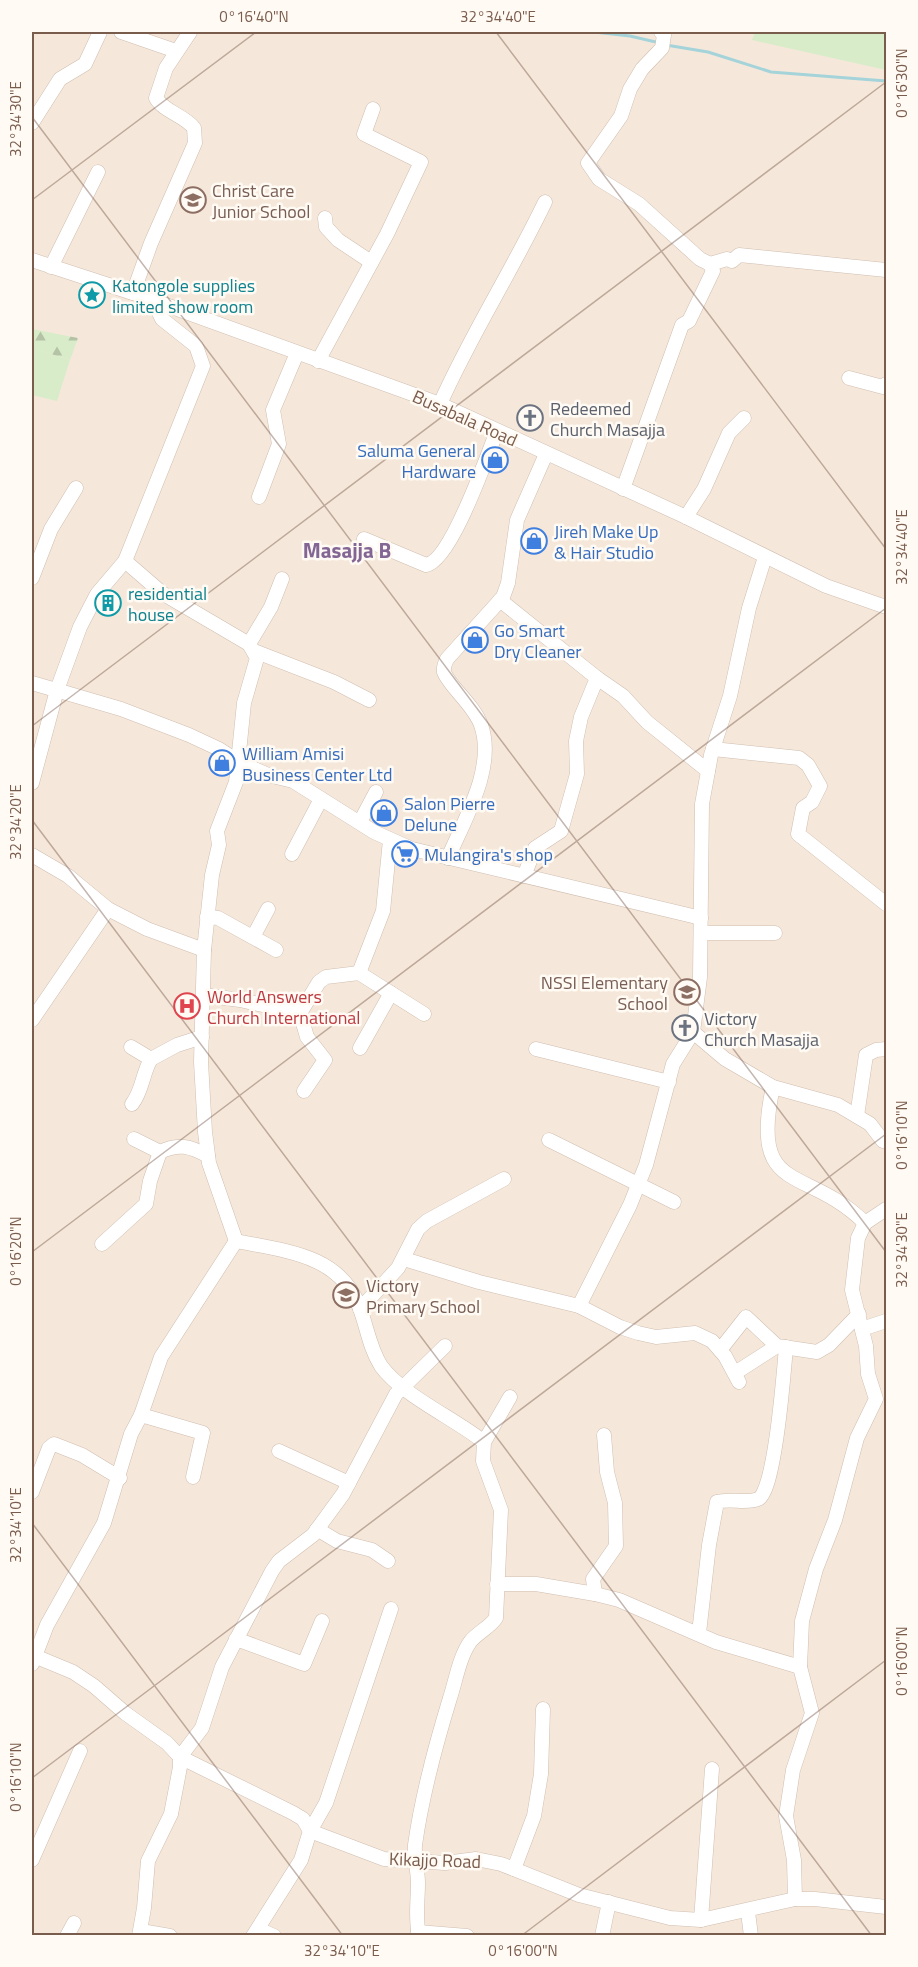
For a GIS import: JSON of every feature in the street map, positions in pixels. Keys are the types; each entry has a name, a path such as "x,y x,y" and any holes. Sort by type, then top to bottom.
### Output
{"street":[{"path":"32,123 60,79 86,64 100,32"},
{"path":"121,32 176,51"},
{"path":"133,293 151,243 195,143 194,128 189,122 160,105 156,98 166,68 190,32"},
{"path":"623,489 682,325 689,321 713,271 710,264 700,259 639,204 600,179 588,164 621,116 630,89 642,69 662,48 664,34 661,32"},
{"path":"318,361 421,162 364,134 373,109"},
{"path":"51,267 98,172"},
{"path":"440,404 465,350 514,266 545,202"},
{"path":"325,218 326,227 338,240 371,262"},
{"path":"710,264 727,259 732,261 739,255 886,270"},
{"name":"Busabala Road","path":"32,260 133,293 440,404 686,517 826,586 886,607"},
{"path":"32,783 57,690 88,609 125,561 203,366 196,346 162,319 154,302"},
{"path":"259,497 279,444 273,410 297,353"},
{"path":"849,378 883,387 886,384"},
{"path":"686,517 704,489 729,433 744,418"},
{"path":"364,539 426,565 434,563 459,524 497,431"},
{"path":"448,858 474,798 482,768 484,741 477,717 446,676 444,667 447,659 500,600 508,583 517,520 546,454"},
{"path":"32,578 51,529 76,488"},
{"path":"579,1306 617,1233 639,1182 679,1051 693,1032 700,977 702,804 713,749 730,696 749,608 765,557"},
{"path":"125,561 162,593 252,647 334,682 369,700"},
{"path":"236,1241 208,1156 202,1037 204,950 212,875 219,845 217,831 236,782 244,703 257,658 252,647 282,579"},
{"path":"500,600 597,678 623,696 647,722 708,771"},
{"path":"524,876 536,848 561,831 577,774 576,741 581,717 597,678"},
{"path":"32,683 140,715 219,749 239,762 268,775 292,781 390,840 412,849 701,918"},
{"path":"713,749 799,758 808,765 820,786 812,802 803,808 797,829 798,834 886,904"},
{"path":"360,822 376,792"},
{"path":"292,855 321,799"},
{"path":"359,973 383,911 390,840"},
{"path":"32,855 68,876 108,909 147,929 204,950"},
{"path":"32,1020 108,909"},
{"path":"253,937 268,909"},
{"path":"207,917 218,918 276,950"},
{"path":"701,933 776,933"},
{"path":"304,1091 325,1060 307,1037 300,1012 319,982 326,977 359,973 424,1014"},
{"path":"360,1048 391,993"},
{"path":"203,995 300,1012"},
{"path":"693,1032 725,1059 773,1087 820,1098 870,1124 882,1141"},
{"path":"132,1104 140,1094 144,1072 151,1059 177,1045 202,1037"},
{"path":"131,1047 151,1059"},
{"path":"536,1049 669,1082"},
{"path":"856,1116 866,1055 876,1050 886,1049"},
{"path":"773,1087 766,1128 772,1161 784,1173 841,1203 865,1223"},
{"path":"134,1138 160,1152"},
{"path":"549,1140 573,1154 639,1182 674,1202"},
{"path":"102,1244 146,1204 150,1181 160,1152 176,1145 188,1146 208,1156"},
{"path":"360,1309 404,1258 418,1229 427,1221 504,1179"},
{"path":"795,1899 794,1860 786,1816 793,1770 812,1713 800,1667 802,1621 814,1577 835,1521 857,1438 881,1399 868,1374 862,1329 852,1290 858,1238 865,1223 886,1209"},
{"path":"236,1241 322,1261 345,1282 360,1309 369,1341 382,1366 403,1387 484,1442"},
{"path":"33,1659 47,1625 104,1523 120,1478 131,1434 141,1415 161,1357 236,1241"},
{"path":"404,1258 479,1282 579,1306 620,1327 638,1333 656,1337 695,1333 712,1341 737,1378 782,1347"},
{"path":"720,1350 746,1317 782,1347 817,1352 829,1345 859,1314"},
{"path":"862,1329 886,1321"},
{"path":"170,1935 140,1933 148,1861 171,1814 180,1756 202,1728 222,1667 272,1571 317,1529 349,1483 391,1403 403,1387 445,1346"},
{"path":"699,1633 709,1545 717,1502 759,1499 766,1492 773,1459 782,1347"},
{"path":"467,1935 418,1934 416,1902 418,1882 414,1862 418,1823 435,1743 461,1661 469,1643 479,1633 489,1628 496,1618 501,1510 483,1461 484,1442 510,1397"},
{"path":"141,1415 203,1433 193,1477"},
{"path":"595,1594 592,1579 616,1546 615,1503 607,1473 604,1435"},
{"path":"32,1492 49,1448 54,1444 89,1459 120,1478"},
{"path":"279,1450 349,1483"},
{"path":"317,1529 338,1541 372,1550 388,1561"},
{"path":"497,1584 536,1584 595,1594 699,1633 716,1642 800,1667"},
{"path":"274,1935 256,1932 301,1860 310,1831 326,1803 391,1609"},
{"path":"236,1639 303,1664 322,1621"},
{"name":"Kikajjo Road","path":"33,1659 73,1672 167,1743 180,1756 293,1813 303,1819 310,1831 327,1835 365,1854 384,1859 414,1862 476,1860 514,1869 579,1895 670,1918 701,1920 748,1912 795,1899 886,1907"},
{"path":"514,1869 534,1816 541,1774 543,1709"},
{"path":"32,1860 80,1751"},
{"path":"701,1920 712,1769"},
{"path":"602,1935 609,1902"},
{"path":"748,1912 751,1935"},
{"path":"67,1935 74,1923"}],"shaded area":[{"path":"32,32 886,32 886,1935 32,1935"}],"green space":[{"path":"755,32 886,32 886,70 752,40"},
{"path":"32,329 78,338 70,360 32,348"},
{"path":"32,348 70,360 57,401 32,395"}],"waterway":[{"path":"594,32 630,36 660,43"},
{"path":"666,45 708,52 771,72 886,81"}],"place":[{"name":"Christ Care Junior School","path":"193,200"},
{"name":"Katongole supplies limited show room","path":"92,295"},
{"name":"Redeemed Church Masajja","path":"530,418"},
{"name":"Saluma General Hardware","path":"495,460"},
{"name":"Jireh Make Up & Hair Studio","path":"534,541"},
{"name":"residential house","path":"108,603"},
{"name":"Go Smart Dry Cleaner","path":"475,640"},
{"name":"William Amisi Business Center Ltd","path":"222,763"},
{"name":"Salon Pierre Delune","path":"384,813"},
{"name":"Mulangira's shop","path":"405,854"},
{"name":"NSSI Elementary School","path":"687,992"},
{"name":"World Answers Church International","path":"187,1006"},
{"name":"Victory Church Masajja","path":"685,1028"},
{"name":"Victory Primary School","path":"346,1295"}],"district":[{"name":"Masajja B","path":"347,550"}]}
